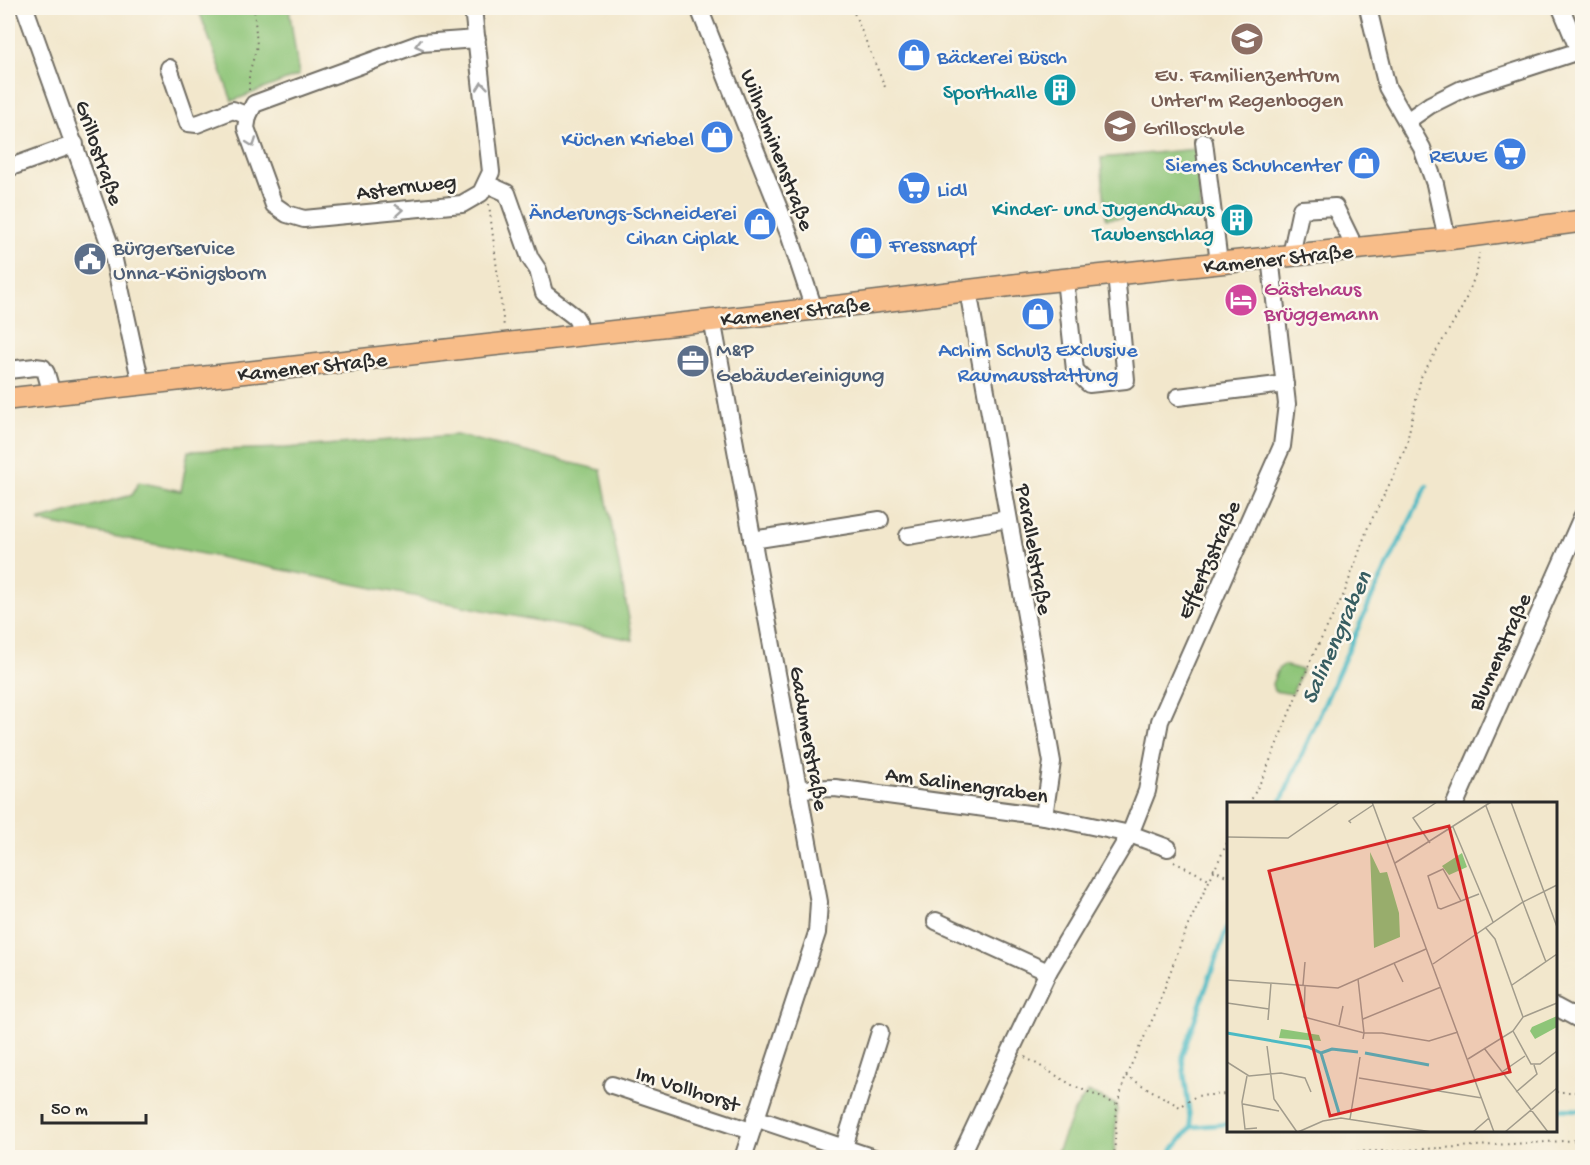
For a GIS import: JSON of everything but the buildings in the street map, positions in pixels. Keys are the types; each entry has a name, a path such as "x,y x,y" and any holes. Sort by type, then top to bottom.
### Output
{"main road":[{"name":"Kamener Straße","path":"8,399 1065,279 1447,239 1582,221"}],"street":[{"name":"Grillostraße","path":"25,8 112,251 141,384"},
{"name":"Asternweg","path":"251,110 246,128 274,206 287,214 304,219 462,204 484,189 491,172 473,8"},
{"name":"Wilhelminenstraße","path":"699,8 789,234 814,309"},
{"path":"1368,8 1387,87 1422,148 1432,175 1447,239"},
{"path":"1407,121 1430,105 1462,89 1582,53 1561,8"},
{"path":"169,68 188,123 197,124 233,110 251,110 421,43 477,39"},
{"path":"1204,142 1219,263"},
{"path":"8,168 75,144"},
{"path":"484,189 507,194 530,258 538,270 544,293 575,317 580,335"},
{"name":"Effertzstraße","path":"960,1158 1048,972 1130,834 1147,791 1160,721 1282,446 1287,404 1281,256 1301,209 1335,207 1354,248"},
{"path":"1065,279 1075,370 1089,384 1126,380 1116,274"},
{"name":"Parallelstraße","path":"968,290 1052,762 1044,816"},
{"name":"Gadumerstraße","path":"712,319 816,883 819,920 817,933 743,1158"},
{"path":"8,370 43,368 52,394"},
{"path":"1178,397 1285,384"},
{"name":"Blumenstraße","path":"1456,802 1582,517"},
{"path":"908,536 1008,519"},
{"path":"752,540 880,520"},
{"name":"Am Salinengraben","path":"797,789 835,788 1044,816 1130,834"},
{"path":"1130,834 1168,848"},
{"path":"936,921 1048,972"},
{"path":"1557,1008 1582,1021"},
{"path":"844,1147 880,1032"},
{"name":"Im Vollhorst","path":"612,1085 844,1147 874,1158"}],"path":[{"path":"251,110 249,83 252,58 257,46 254,8"},
{"path":"852,8 885,87"},
{"path":"484,189 488,199 506,343"},
{"path":"1250,802 1265,773 1314,655 1344,594 1368,526 1394,476 1406,446 1421,377 1463,306 1473,282 1479,258 1478,235"},
{"path":"1114,1158 1117,1105 1126,1076 1155,1014 1185,932 1227,843"},
{"path":"1213,869 1227,876"},
{"path":"1013,1049 1072,1085 1117,1105"},
{"path":"1126,1076 1180,1107 1196,1096 1227,1094"},
{"path":"1557,1092 1582,1092"},
{"path":"1232,1158 1243,1154 1388,1151 1582,1140"},
{"path":"1385,1158 1388,1151"}],"green space":[{"path":"198,8 289,8 299,75 232,101"},
{"path":"1196,149 1201,210 1106,219 1101,158"},
{"path":"456,435 601,470 633,640 38,521 132,495 139,482 181,491 188,451 286,448"},
{"path":"1284,665 1302,670 1292,694 1274,691 1272,684 1278,669"},
{"path":"1088,1092 1117,1105 1114,1157 1055,1157 1074,1111"}],"waterway":[{"name":"Salinengraben","path":"1281,802 1371,599 1427,486"},
{"name":"Salinengraben","path":"1191,1127 1182,1056 1227,928"},
{"path":"1557,1109 1582,1110"},
{"name":"Salinengraben","path":"1166,1158 1191,1127 1227,1124"}],"place":[{"name":"Ev. Familienzentrum Unter'm Regenbogen","path":"1247,39"},
{"name":"Bäckerei Büsch","path":"914,55"},
{"name":"Sporthalle","path":"1060,90"},
{"name":"Grilloschule","path":"1120,126"},
{"name":"Küchen Kriebel","path":"717,137"},
{"name":"REWE","path":"1510,154"},
{"name":"Siemes Schuhcenter","path":"1364,163"},
{"name":"Lidl","path":"914,188"},
{"name":"Kinder- und Jugendhaus Taubenschlag","path":"1237,220"},
{"name":"Änderungs-Schneiderei Cihan Ciplak","path":"760,224"},
{"name":"Fressnapf","path":"866,243"},
{"name":"Bürgerservice Unna-Königsborn","path":"90,259"},
{"name":"Gästehaus Brüggemann","path":"1241,300"},
{"name":"Achim Schulz Exclusive Raumausstattung","path":"1038,314"},
{"name":"M&P Gebäudereinigung","path":"693,361"}]}
